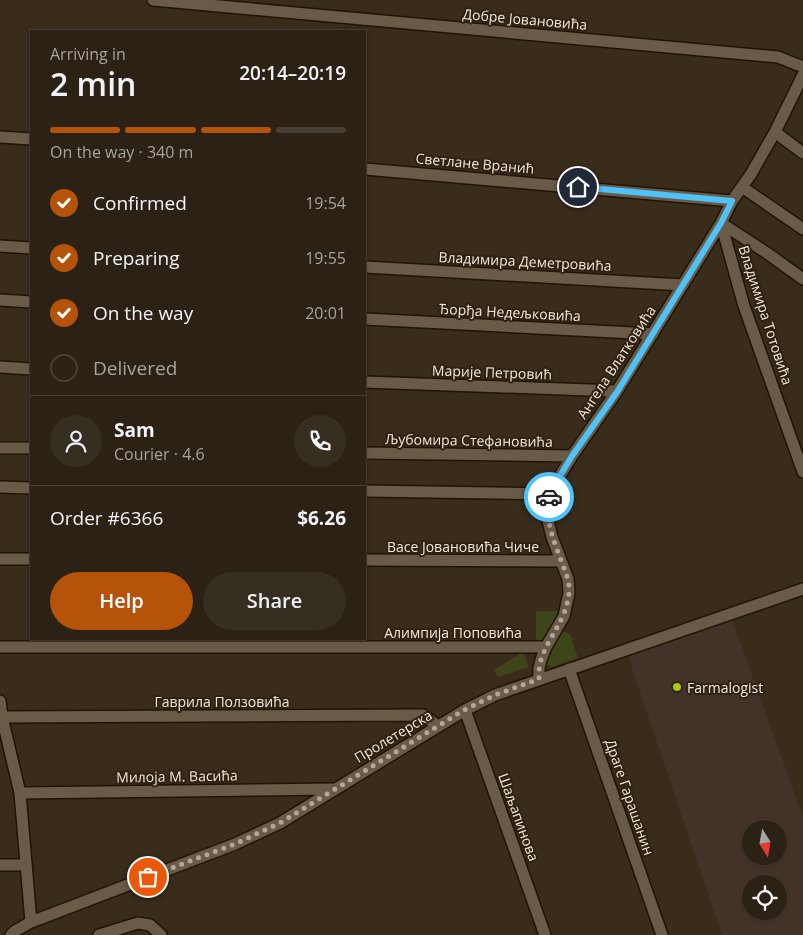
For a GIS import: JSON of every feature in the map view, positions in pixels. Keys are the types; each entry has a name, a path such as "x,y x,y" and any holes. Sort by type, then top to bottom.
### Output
{"street":[{"name":"Добре Јовановића","path":"153,0 778,57 803,66"},
{"name":"Ангела Влатковића","path":"539,679 541,660 546,647 564,616 569,593 568,579 548,521 547,507 549,494 572,456 617,392 721,223 732,201 751,174 775,132 803,75"},
{"path":"775,132 803,153"},
{"path":"0,137 30,139"},
{"name":"Светлане Вранић","path":"366,168 732,201"},
{"path":"742,187 803,229"},
{"path":"721,223 803,279"},
{"name":"Владимира Тотовића","path":"721,223 744,306 803,472"},
{"path":"0,246 30,248"},
{"name":"Владимира Деметровића","path":"366,267 683,284"},
{"path":"0,300 30,302"},
{"name":"Ђорђа Недељковића","path":"366,319 653,334"},
{"path":"0,367 30,369"},
{"name":"Марије Петровић","path":"366,382 617,392"},
{"path":"0,448 30,448"},
{"name":"Љубомира Стефановића","path":"366,453 572,456"},
{"path":"0,487 30,488"},
{"path":"366,492 549,494"},
{"path":"0,559 30,560"},
{"name":"Васе Јовановића Чиче","path":"366,560 561,561"},
{"name":"Пролетерска","path":"11,935 31,922 258,834 288,818 464,710 495,695 803,589"},
{"name":"Алимпија Поповића","path":"0,647 546,647"},
{"name":"Драге Гарашанин","path":"569,669 662,935"},
{"path":"0,701 20,793 31,922"},
{"name":"Шаљапинова","path":"464,710 545,935"},
{"name":"Гаврила Ползовића","path":"2,716 423,715 438,726"},
{"name":"Милоја М. Васића","path":"20,793 334,789"},
{"path":"0,865 26,865"},
{"path":"99,935 138,923 150,924 161,935"}],"shaded area":[{"path":"732,620 803,817 803,935 722,935 628,656"}],"green space":[{"path":"536,611 561,611 546,639 536,642"},
{"path":"563,631 570,634 578,658 553,667 548,666 546,664 548,656"},
{"path":"523,652 529,667 498,677 494,670"}],"way so far":[{"path":"148,877 235,844 280,823 464,710 495,695 539,679 541,660 546,647 564,616 569,593 568,579 548,521 547,507 549,497"}],"place":[{"name":"Farmalogist","path":"677,687"}],"route":[{"path":"549,497 572,456 617,392 721,223 732,201 578,187"}]}
